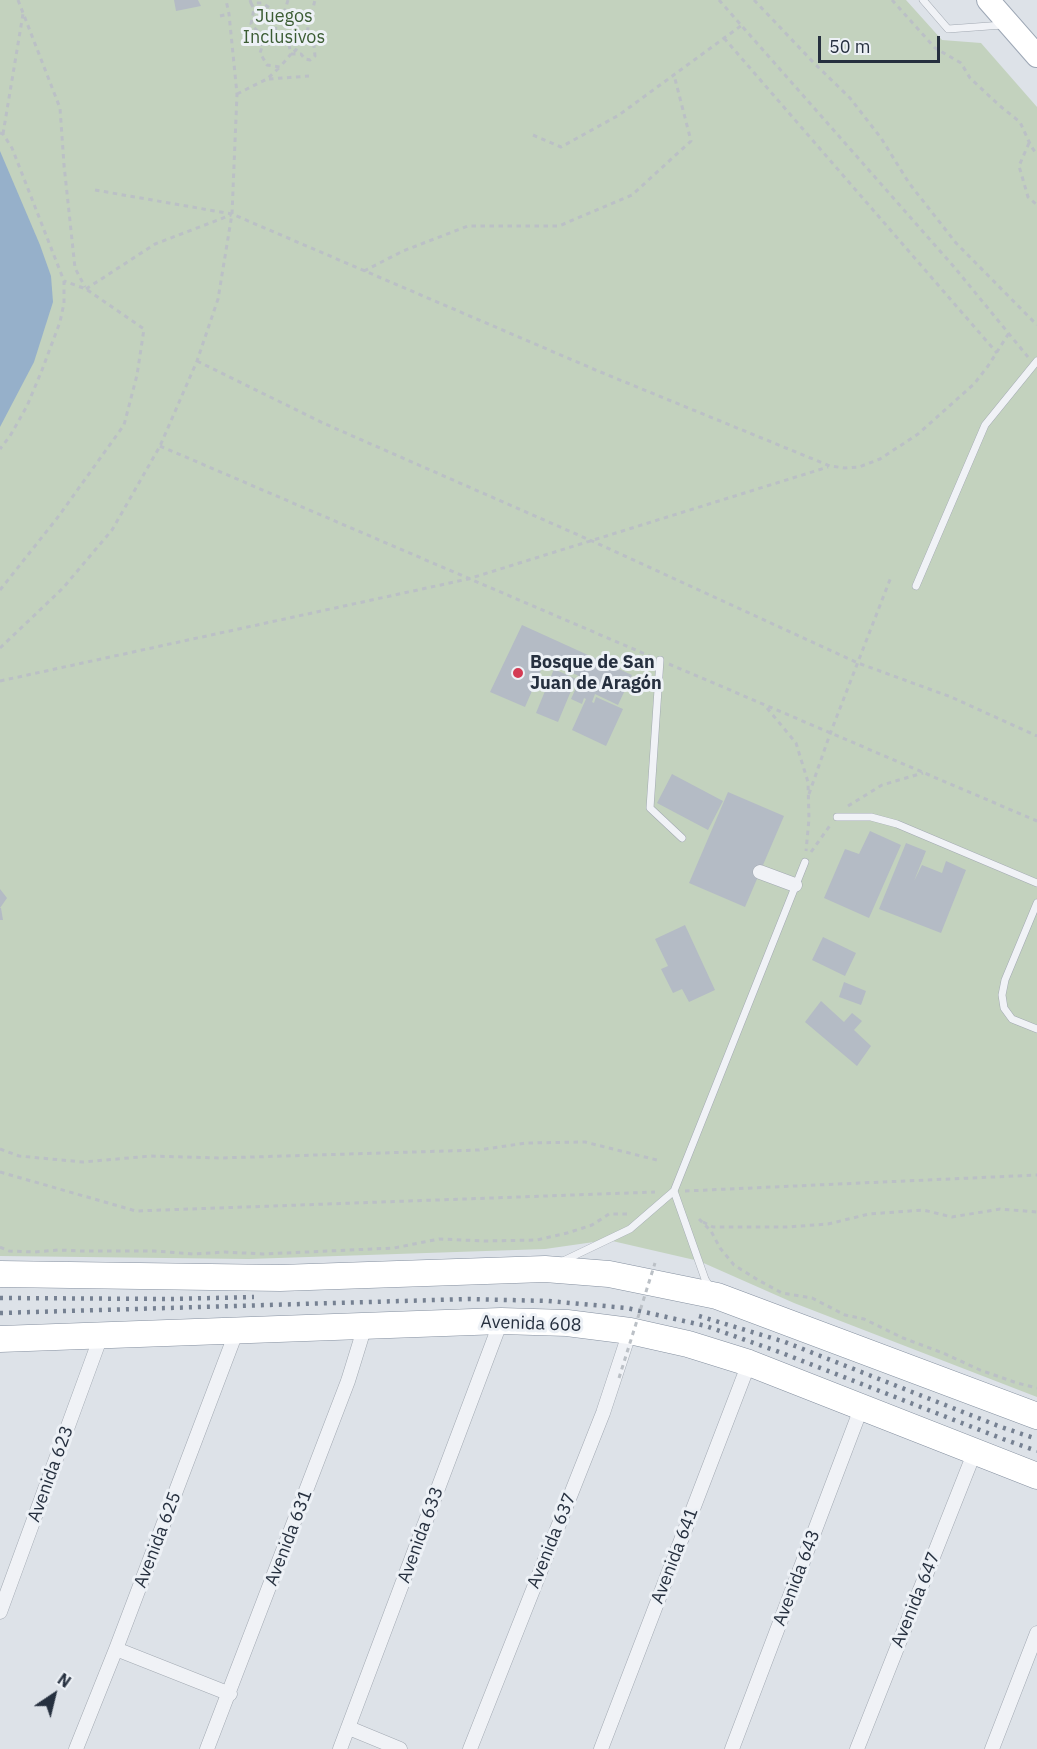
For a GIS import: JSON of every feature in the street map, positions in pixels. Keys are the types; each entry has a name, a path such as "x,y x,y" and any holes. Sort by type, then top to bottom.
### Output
{"highway":[{"path":"0,1274 280,1278 545,1269 609,1274 717,1296 1037,1416"},
{"name":"Avenida 608","path":"0,1339 501,1320 567,1323 630,1331 688,1344 749,1363 1037,1476"}],"main road":[{"path":"988,0 1037,56"}],"street":[{"path":"760,872 795,885"},
{"name":"Avenida 633","path":"340,1749 501,1320"},
{"name":"Avenida 631","path":"207,1749 348,1381 365,1326"},
{"name":"Avenida 625","path":"76,1749 237,1330"},
{"name":"Avenida 637","path":"470,1749 603,1413 630,1331"},
{"name":"Avenida 623","path":"2,1603 101,1336"},
{"name":"Avenida 641","path":"601,1749 749,1363"},
{"name":"Avenida 643","path":"732,1749 862,1406"},
{"name":"Avenida 647","path":"857,1749 975,1451"},
{"path":"992,1749 1037,1633"},
{"path":"116,1649 230,1694"},
{"path":"349,1728 400,1749"}],"lane":[{"path":"923,0 948,30 1010,24"},
{"path":"916,586 985,425 1035,363"},
{"path":"660,660 650,808 682,838"},
{"path":"837,817 871,817 897,824 1036,881"},
{"path":"545,1269 630,1229 674,1191 805,862"},
{"path":"1037,903 1005,980 1002,995 1004,1008 1012,1019 1037,1029"},
{"path":"674,1191 705,1279 717,1296"}],"path":[{"path":"18,0 60,108 75,267 86,289"},
{"path":"0,648 63,588 111,530 160,446 196,361 219,298 232,214 237,94 226,0"},
{"path":"237,94 267,79 296,50 299,41 297,26 288,18 285,10 288,0"},
{"path":"291,54 301,54 305,59 310,60 315,56 314,46 307,32 315,0"},
{"path":"719,0 955,268 1035,363"},
{"path":"754,0 850,98 881,138 909,183 956,243 1037,325"},
{"path":"892,0 935,48 961,63 970,78 999,106 1020,122 1037,155"},
{"path":"250,1 254,9 250,24 260,34 262,40 260,53 267,65 280,67"},
{"path":"250,1 262,3 273,10 277,19 273,35 263,44 260,53"},
{"path":"0,449 27,406 60,322 64,303 64,281 12,148 1,133 23,12"},
{"path":"220,16 229,14"},
{"path":"533,135 561,147 619,115 742,25"},
{"path":"273,35 282,38 289,45 291,54"},
{"path":"724,38 997,353"},
{"path":"364,271 402,251 468,226 559,226 632,195 691,141 674,75"},
{"path":"267,79 309,76"},
{"path":"1029,143 1019,166 1028,197 1037,205"},
{"path":"95,190 232,214 598,371 830,466 860,467 880,459 918,434 974,384 1009,333"},
{"path":"86,289 155,244 232,214"},
{"path":"0,590 58,517 124,424 137,375 144,329 86,289 64,281"},
{"path":"196,361 323,423 592,541 858,663 951,698 1037,736"},
{"path":"160,446 1037,821"},
{"path":"0,681 468,579 830,466"},
{"path":"809,794 891,577"},
{"path":"766,706 796,743 808,782 809,819 805,862"},
{"path":"0,1149 19,1156 83,1162 151,1156 220,1158 479,1150 526,1143 585,1142 661,1161"},
{"path":"0,1172 136,1211 674,1191 1037,1174"},
{"path":"1037,1212 1000,1209 952,1216 923,1210 869,1214 828,1224 753,1228 713,1227 699,1219 711,1231 720,1248 734,1265 782,1293 812,1298 845,1315 864,1319 980,1370 1037,1388"},
{"path":"0,1247 9,1251 34,1252 154,1251 194,1254 225,1252 263,1254 394,1248 439,1239 537,1240 592,1225 609,1215 628,1214"},
{"path":"619,1378 655,1263"}],"green space":[{"name":"Bosque de San Juan de Aragón","path":"0,0 906,0 942,40 981,43 1037,107 1037,1397 794,1303 699,1261 608,1240 545,1249 249,1259 0,1256"}],"water":[{"path":"0,151 51,276 53,302 34,362 0,427"}],"building":[{"path":"174,0 198,0 201,6 176,11"},
{"path":"522,625 632,675 618,705 595,694 592,702 594,703 596,697 623,709 606,746 572,730 586,699 584,698 582,704 571,699 581,677 544,660 525,707 490,692"},
{"path":"554,669 576,679 558,722 536,713"},
{"path":"672,774 723,801 708,830 657,803"},
{"path":"728,792 784,816 745,907 689,883"},
{"path":"870,831 901,845 869,918 824,898 845,849 859,854"},
{"path":"906,843 926,851 914,881 922,865 942,873 946,861 966,870 941,933 879,909"},
{"path":"0,889 7,898 0,908"},
{"path":"1,908 3,920 0,920"},
{"path":"685,925 715,990 689,1002 682,989 673,993 661,969 668,966 655,939"},
{"path":"823,937 856,953 845,976 812,960"},
{"path":"844,982 866,991 861,1005 839,997"},
{"path":"821,1001 844,1022 852,1013 862,1021 854,1030 871,1046 857,1066 805,1022"}],"railway":[{"path":"0,1298 254,1297"},
{"path":"0,1313 469,1299 548,1301 627,1308 706,1326 1037,1451"},
{"path":"699,1316 785,1342 1037,1439"}],"place":[{"name":"Bosque de San Juan de Aragón","path":"518,673"}],"park label":[{"name":"Juegos Inclusivos","path":"284,27"}]}
